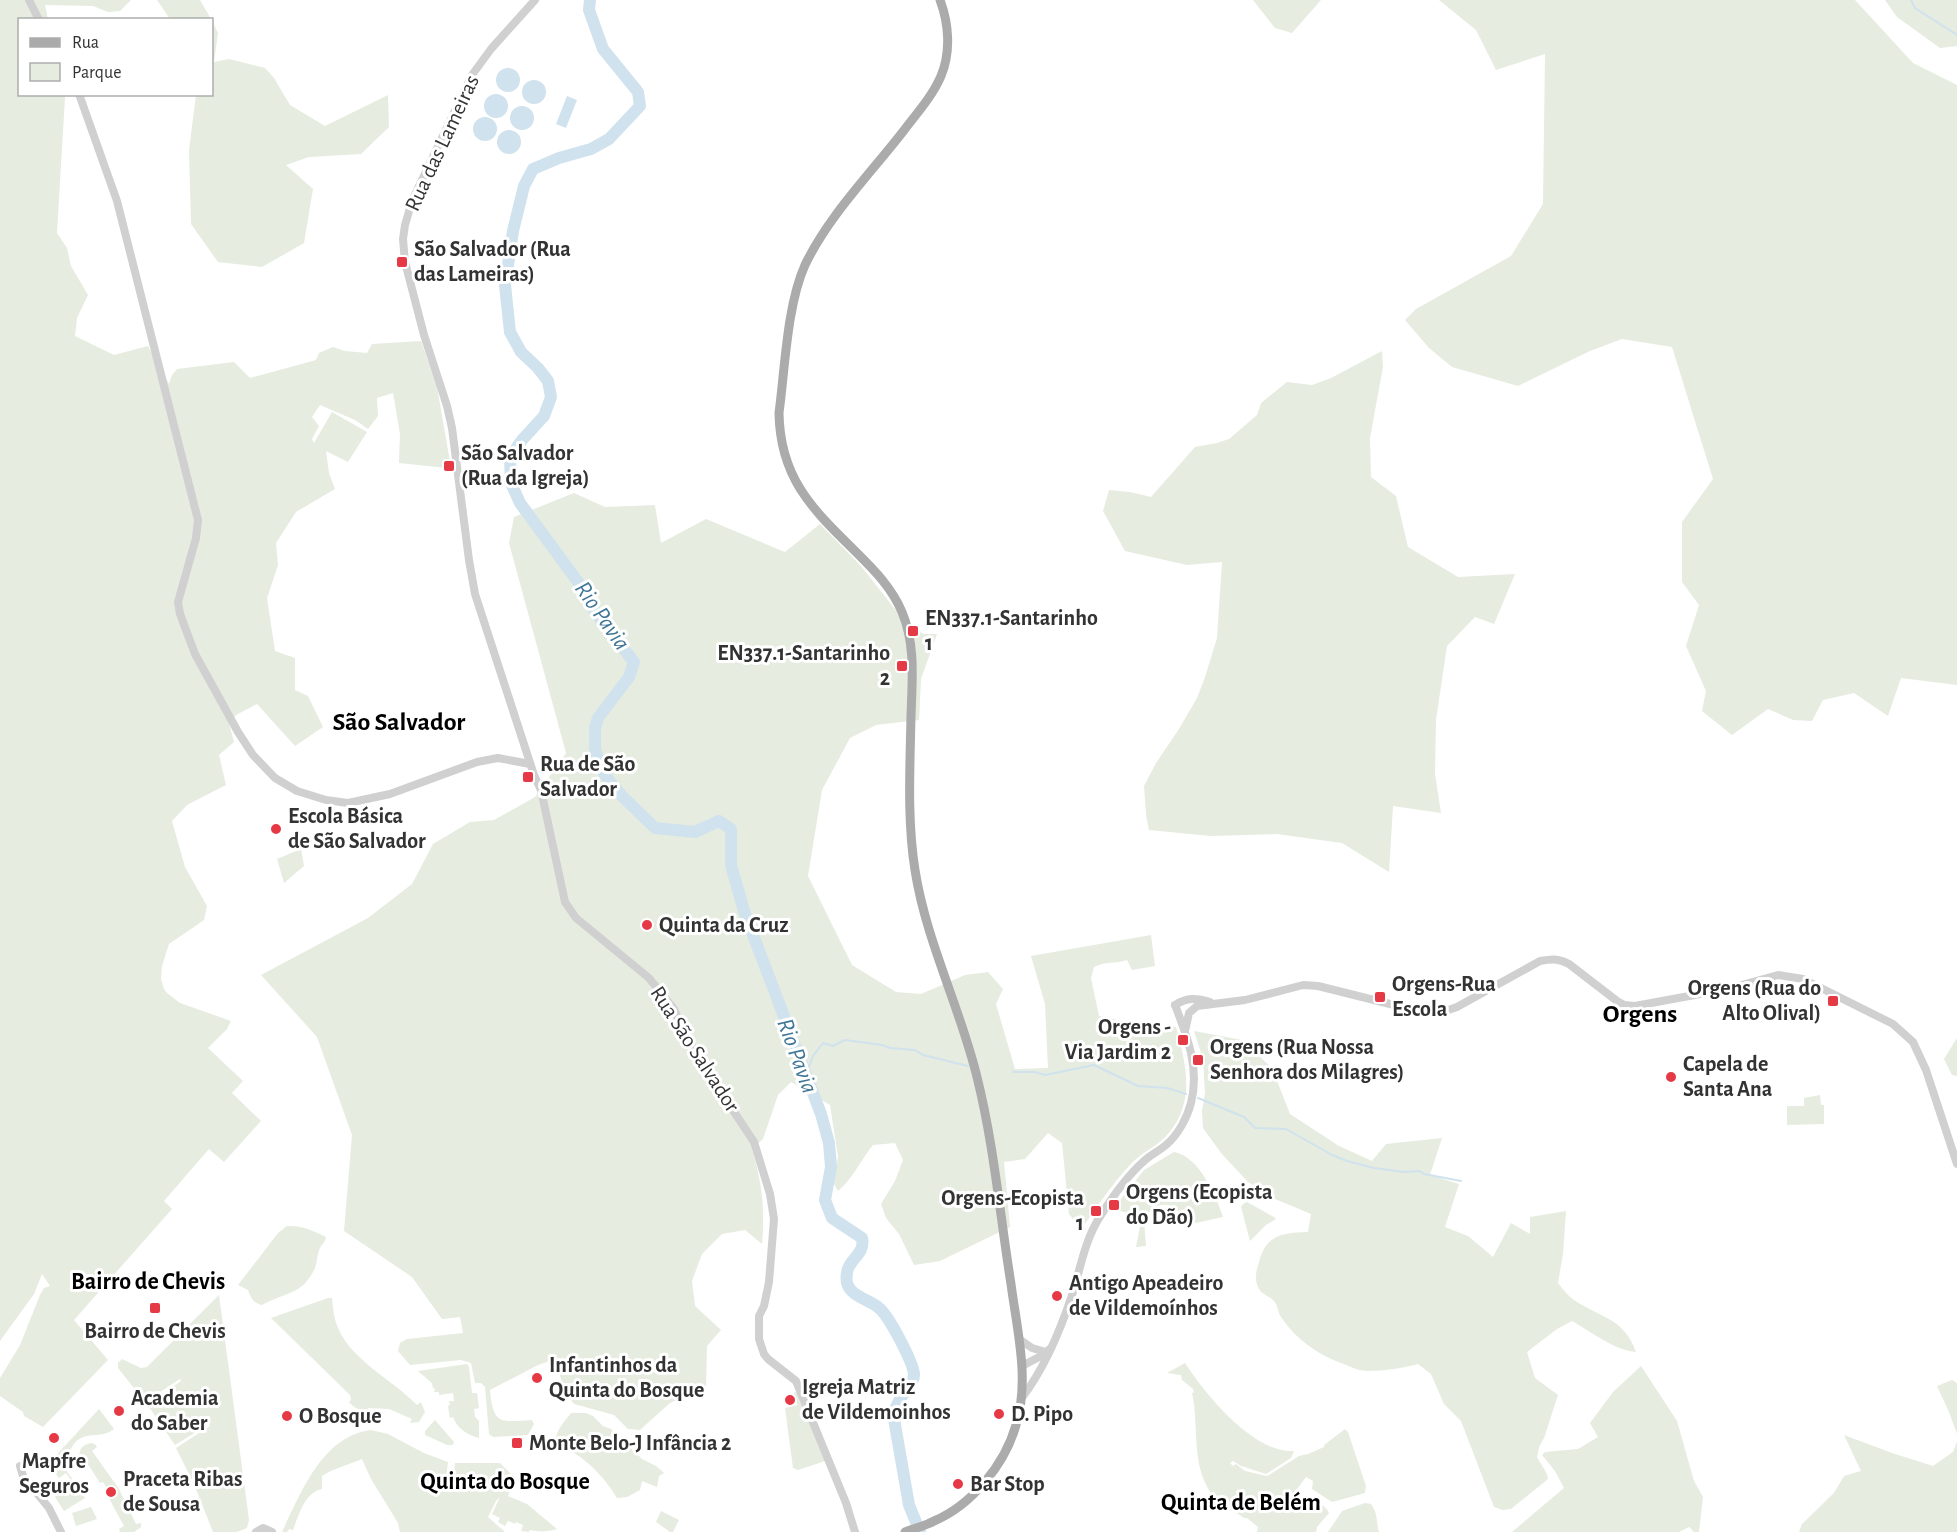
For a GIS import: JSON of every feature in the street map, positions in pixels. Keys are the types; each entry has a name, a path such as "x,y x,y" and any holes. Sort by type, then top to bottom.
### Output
{"main road":[{"path":"905,1532 934,1521 972,1495 999,1463 1015,1428 1021,1399 1022,1366 1019,1338 977,1076 934,942 916,873 911,841 912,666 909,635 902,612 881,577 830,526 798,486 784,454 779,413 792,307 799,280 825,231 927,100 941,76 947,50 948,31 940,0"}],"street":[{"path":"29,0 38,18"},
{"name":"Rua das Lameiras","path":"530,764 476,594 469,560 452,428 405,262 403,238 412,201 472,75 491,49 536,0"},
{"path":"81,96 117,201 198,520 196,538 178,602 180,614 195,654 253,755 275,778 297,791 327,800 348,803 390,794 477,762 498,758 530,764"},
{"name":"Rua São Salvador","path":"530,764 541,790 565,902 576,918 649,978 674,1009 683,1030 705,1068 754,1142 770,1194 774,1219 769,1282 764,1306 759,1316 758,1329 764,1354 773,1364 796,1381 846,1503 855,1532"},
{"path":"1175,1005 1193,1008 1212,1003 1245,1000 1303,984 1414,1010 1443,1012 1457,1007 1540,961 1552,958 1569,964 1617,1001 1624,1005 1635,1006 1727,989 1767,976 1797,977 1893,1024 1913,1042 1926,1070 1957,1164"},
{"path":"1175,1005 1183,1000 1197,998 1212,1003"},
{"path":"1021,1399 1044,1364 1073,1293 1092,1229 1132,1174 1145,1160 1175,1136 1187,1115 1192,1102 1194,1066 1185,1031 1175,1005"},
{"path":"1185,1031 1187,1019 1193,1008"},
{"path":"1019,1338 1032,1348 1049,1350"},
{"path":"1022,1366 1049,1350"},
{"path":"1022,1366 1033,1369 1044,1364"},
{"path":"20,1466 23,1476 57,1521 61,1532"},
{"path":"256,1532 263,1528 272,1532"}],"green space":[{"path":"0,0 131,0 120,11 108,12 93,6 45,5 48,18 18,18 18,96 65,96 57,233 67,248 71,266 88,295 77,318 75,336 114,355 148,346 169,384 177,369 234,362 250,378 316,360 319,353 333,347 345,351 367,353 372,344 421,341 437,387 450,462 446,468 399,463 400,434 393,393 377,398 378,416 368,429 355,420 320,405 312,417 319,426 312,439 314,443 332,412 367,432 348,462 326,451 329,473 335,489 296,512 276,543 278,565 267,598 275,651 295,658 295,690 308,696 323,727 295,746 257,704 236,715 229,723 234,742 219,755 226,785 187,805 172,821 185,867 207,906 204,920 169,944 162,966 161,979 167,993 180,1003 231,1021 227,1029 208,1048 243,1081 232,1093 261,1121 224,1162 209,1149 164,1201 172,1209 74,1320 108,1360 43,1427 24,1416 23,1412 0,1396 0,1378 20,1345 40,1295 44,1288 50,1286 42,1274 34,1294 0,1341"},
{"path":"157,0 200,0 210,18 169,18"},
{"path":"1253,0 1321,0 1292,33 1275,28"},
{"path":"1439,0 1855,0 1913,63 1957,85 1957,685 1901,678 1888,716 1854,693 1823,700 1812,721 1793,720 1768,709 1732,735 1702,711 1706,691 1686,646 1699,605 1682,582 1682,522 1713,479 1672,347 1622,339 1590,351 1518,386 1452,367 1429,348 1405,320 1416,309 1511,256 1543,204 1545,54 1496,70 1476,30"},
{"path":"1885,0 1957,0 1957,46 1940,48 1897,17"},
{"path":"213,23 218,33 214,62 229,59 265,68 274,78 290,105 325,126 388,95 389,127 361,154 309,157 286,165 313,189 304,243 262,267 218,262 191,224 189,150 196,96 213,96"},
{"path":"1382,351 1383,367 1370,438 1371,477 1396,496 1408,547 1458,577 1515,574 1494,624 1475,617 1447,646 1436,720 1435,774 1441,813 1393,806 1389,872 1342,843 1277,834 1211,836 1149,830 1144,786 1197,698 1205,677 1217,638 1222,562 1187,565 1125,551 1103,511 1109,490 1151,497 1195,447 1229,439 1257,415 1261,403 1287,382 1312,385 1331,378"},
{"path":"574,493 605,507 655,505 661,543 706,519 785,552 820,524 861,566 909,627 924,634 937,634 921,679 919,720 876,725 850,738 822,790 808,876 852,965 896,992 921,994 965,975 988,972 1003,989 996,1004 1015,1069 1048,1068 1045,1004 1031,956 1151,935 1155,966 1132,970 1127,960 1094,967 1091,978 1099,1016 1127,1022 1176,1027 1185,1068 1185,1095 1177,1121 1168,1134 1129,1166 1081,1229 1069,1214 1062,1143 1048,1133 1025,1159 1004,1162 1010,1227 940,1261 914,1265 899,1234 886,1218 881,1204 895,1181 903,1160 895,1143 873,1145 853,1175 838,1191 834,1184 838,1156 830,1105 791,1082 778,1095 763,1139 752,1149 762,1196 762,1244 745,1230 722,1234 702,1254 692,1281 695,1306 721,1330 707,1346 706,1387 670,1403 640,1430 628,1429 614,1415 574,1404 565,1392 555,1359 538,1365 490,1390 493,1410 500,1419 505,1421 532,1420 534,1424 528,1435 493,1437 489,1434 485,1387 481,1383 475,1383 471,1363 461,1360 410,1365 398,1351 400,1343 407,1339 463,1333 460,1317 442,1319 412,1277 344,1231 352,1135 317,1037 261,975 368,918 412,884 433,844 470,822 494,820 535,797 566,753 509,543 514,517"},
{"path":"301,849 304,866 284,883 277,859"},
{"path":"1194,1031 1242,1040 1272,1068 1290,1114 1339,1146 1372,1161 1386,1144 1442,1138 1430,1175 1459,1184 1445,1227 1468,1236 1493,1257 1511,1223 1530,1234 1530,1217 1566,1211 1558,1283 1574,1300 1618,1325 1631,1341 1636,1352 1620,1348 1572,1321 1557,1329 1527,1352 1535,1378 1558,1395 1537,1457 1548,1479 1511,1509 1503,1510 1494,1507 1461,1421 1444,1404 1431,1374 1418,1364 1388,1370 1365,1371 1327,1357 1294,1333 1281,1317 1275,1302 1259,1289 1256,1272 1266,1246 1271,1240 1283,1235 1308,1232 1311,1214 1275,1199 1248,1182 1221,1153 1203,1128 1202,1111 1205,1093 1203,1059"},
{"path":"1957,1038 1957,1076 1952,1075 1944,1059"},
{"path":"1820,1095 1821,1105 1824,1105 1824,1124 1787,1125 1787,1106 1804,1106 1804,1098"},
{"path":"1174,1152 1183,1155 1199,1169 1211,1188 1223,1217 1182,1226 1182,1218 1174,1208 1168,1205 1155,1207 1145,1221 1146,1246 1136,1247 1142,1217 1113,1209 1144,1170"},
{"path":"1247,1202 1276,1219 1266,1225 1250,1241 1241,1207"},
{"path":"287,1226 298,1226 326,1237 319,1250 315,1268 305,1283 293,1292 262,1305 256,1303 248,1290 238,1285 278,1233"},
{"path":"219,1295 249,1520 247,1528 237,1532 213,1532 194,1484 176,1448 210,1426 209,1424 175,1445 147,1404 181,1381 180,1379 145,1402 118,1368 118,1363 122,1359 141,1368 147,1367"},
{"path":"332,1298 335,1318 345,1341 364,1361 417,1405 421,1402 425,1412 419,1422 410,1423 412,1419 389,1409 368,1408 369,1411 366,1411 355,1407 349,1402 350,1395 271,1318"},
{"path":"1185,1363 1218,1405 1247,1433 1263,1443 1279,1449 1294,1451 1291,1458 1266,1474 1233,1461 1230,1463 1233,1466 1236,1464 1245,1471 1267,1476 1299,1456 1324,1447 1345,1429 1366,1486 1365,1493 1332,1502 1312,1489 1313,1481 1306,1477 1292,1496 1300,1501 1305,1495 1325,1507 1329,1513 1317,1527 1316,1532 1257,1532 1258,1527 1247,1518 1217,1500 1208,1489 1202,1476 1197,1449 1193,1389 1182,1380 1181,1375 1167,1373"},
{"path":"467,1364 472,1393 477,1393 479,1408 474,1409 475,1417 479,1421 479,1438 470,1435 457,1424 453,1417 450,1418 448,1406 449,1401 454,1401 453,1393 439,1395 439,1392 434,1392 432,1383 418,1371"},
{"path":"1641,1366 1677,1421 1694,1481 1703,1497 1699,1532 1694,1532 1689,1527 1679,1532 1512,1532 1564,1488 1555,1471 1542,1455 1545,1452 1578,1449 1598,1437 1590,1423 1613,1392"},
{"path":"1952,1380 1957,1383 1957,1434 1937,1386"},
{"path":"794,1392 797,1393 825,1461 798,1470 793,1468 785,1408 797,1405"},
{"path":"99,1409 114,1429 84,1437 74,1444 69,1453 66,1470 85,1498 64,1511 55,1497 59,1494 61,1496 75,1486 66,1473 59,1478 48,1464"},
{"path":"571,1413 586,1413 593,1416 603,1426 611,1429 642,1459 656,1466 664,1473 659,1476 657,1487 642,1481 640,1490 627,1497 617,1498 593,1467 574,1453 556,1444 558,1431"},
{"path":"435,1420 454,1442 453,1445 447,1445 425,1435 425,1431"},
{"path":"371,1430 388,1434 424,1453 448,1462 447,1471 454,1472 455,1463 500,1463 513,1476 508,1496 527,1504 557,1529 521,1531 523,1525 508,1521 505,1526 498,1522 500,1518 492,1514 500,1497 488,1517 505,1532 400,1532 398,1523 371,1479 362,1459 322,1476 322,1489 306,1500 293,1530 282,1532 306,1484 326,1455 339,1443"},
{"path":"1844,1435 1933,1466 1953,1452 1957,1442 1957,1532 1799,1532 1802,1524 1834,1493 1844,1476 1861,1471"},
{"path":"91,1443 97,1447 92,1451 119,1489 136,1524 141,1523 141,1527 134,1532 120,1532 119,1529 124,1526 104,1489 107,1488 103,1482 100,1483 84,1458 79,1461 81,1449 84,1445"},
{"path":"1365,1503 1373,1507 1379,1532 1328,1532 1342,1511"},
{"path":"91,1507 97,1519 76,1526 72,1513"},
{"path":"661,1511 679,1520 673,1532 656,1522"}],"water":[{"path":"508,68 517,71 520,80 517,89 508,92 499,89 496,80 499,71"},
{"path":"534,80 543,83 546,92 543,101 534,104 525,101 522,92 525,83"},
{"path":"496,94 505,97 508,106 505,115 496,118 487,115 484,106 487,97"},
{"path":"567,96 577,100 566,128 556,124"},
{"path":"522,106 531,109 534,118 531,127 522,130 513,127 510,118 513,109"},
{"path":"485,117 494,120 497,129 494,138 485,141 476,138 473,129 476,120"},
{"path":"509,130 518,133 521,142 518,151 509,154 500,151 497,142 500,133"}],"waterway":[{"name":"Rio Pavia","path":"590,0 589,10 603,49 638,92 640,106 609,139 591,149 559,158 533,169 524,186 513,231 505,285 510,332 521,352 548,381 551,397 544,416 510,457 511,483 520,503 589,597 595,612 634,662 629,677 598,718 595,728 595,747 599,765 622,796 655,828 695,832 719,821 731,829 731,865 744,911 821,1114 829,1143 831,1167 825,1200 832,1218 862,1238 861,1250 848,1268 847,1283 852,1291 879,1308 889,1320 913,1368 913,1379 897,1404 894,1419 909,1505 920,1532"},
{"path":"1911,0 1915,8 1957,35"},
{"path":"806,1075 813,1056 823,1043 833,1046 845,1040 915,1050 923,1055 968,1066"},
{"path":"1013,1072 1035,1072 1045,1075 1094,1065 1138,1086 1167,1088 1186,1094"},
{"path":"1198,1098 1244,1117 1255,1128 1286,1129 1347,1161 1374,1168 1404,1172 1420,1171 1424,1174 1461,1181"}],"place":[{"name":"São Salvador (Rua das Lameiras)","path":"402,262"},
{"name":"São Salvador (Rua da Igreja)","path":"449,466"},
{"name":"EN337.1-Santarinho 1","path":"913,631"},
{"name":"EN337.1-Santarinho 2","path":"902,666"},
{"name":"Rua de São Salvador","path":"528,777"},
{"name":"Escola Básica de São Salvador","path":"276,829"},
{"name":"Quinta da Cruz","path":"647,925"},
{"name":"Orgens-Rua Escola","path":"1380,997"},
{"name":"Orgens (Rua do Alto Olival)","path":"1833,1001"},
{"name":"Orgens - Via Jardim 2","path":"1183,1040"},
{"name":"Orgens (Rua Nossa Senhora dos Milagres)","path":"1198,1060"},
{"name":"Capela de Santa Ana","path":"1671,1077"},
{"name":"Orgens (Ecopista do Dão)","path":"1114,1205"},
{"name":"Orgens-Ecopista 1","path":"1096,1211"},
{"name":"Antigo Apeadeiro de Vildemoínhos","path":"1057,1296"},
{"name":"Bairro de Chevis","path":"155,1308"},
{"name":"Infantinhos da Quinta do Bosque","path":"537,1378"},
{"name":"Igreja Matriz de Vildemoinhos","path":"790,1400"},
{"name":"Academia do Saber","path":"119,1411"},
{"name":"D. Pipo","path":"999,1414"},
{"name":"O Bosque","path":"287,1416"},
{"name":"Mapfre Seguros","path":"54,1438"},
{"name":"Monte Belo-J Infância 2","path":"517,1443"},
{"name":"Bar Stop","path":"958,1484"},
{"name":"Praceta Ribas de Sousa","path":"111,1492"}],"district":[{"name":"São Salvador","path":"399,722"},
{"name":"Orgens","path":"1640,1014"},
{"name":"Bairro de Chevis","path":"148,1282"},
{"name":"Quinta do Bosque","path":"505,1482"},
{"name":"Quinta de Belém","path":"1241,1503"}]}
